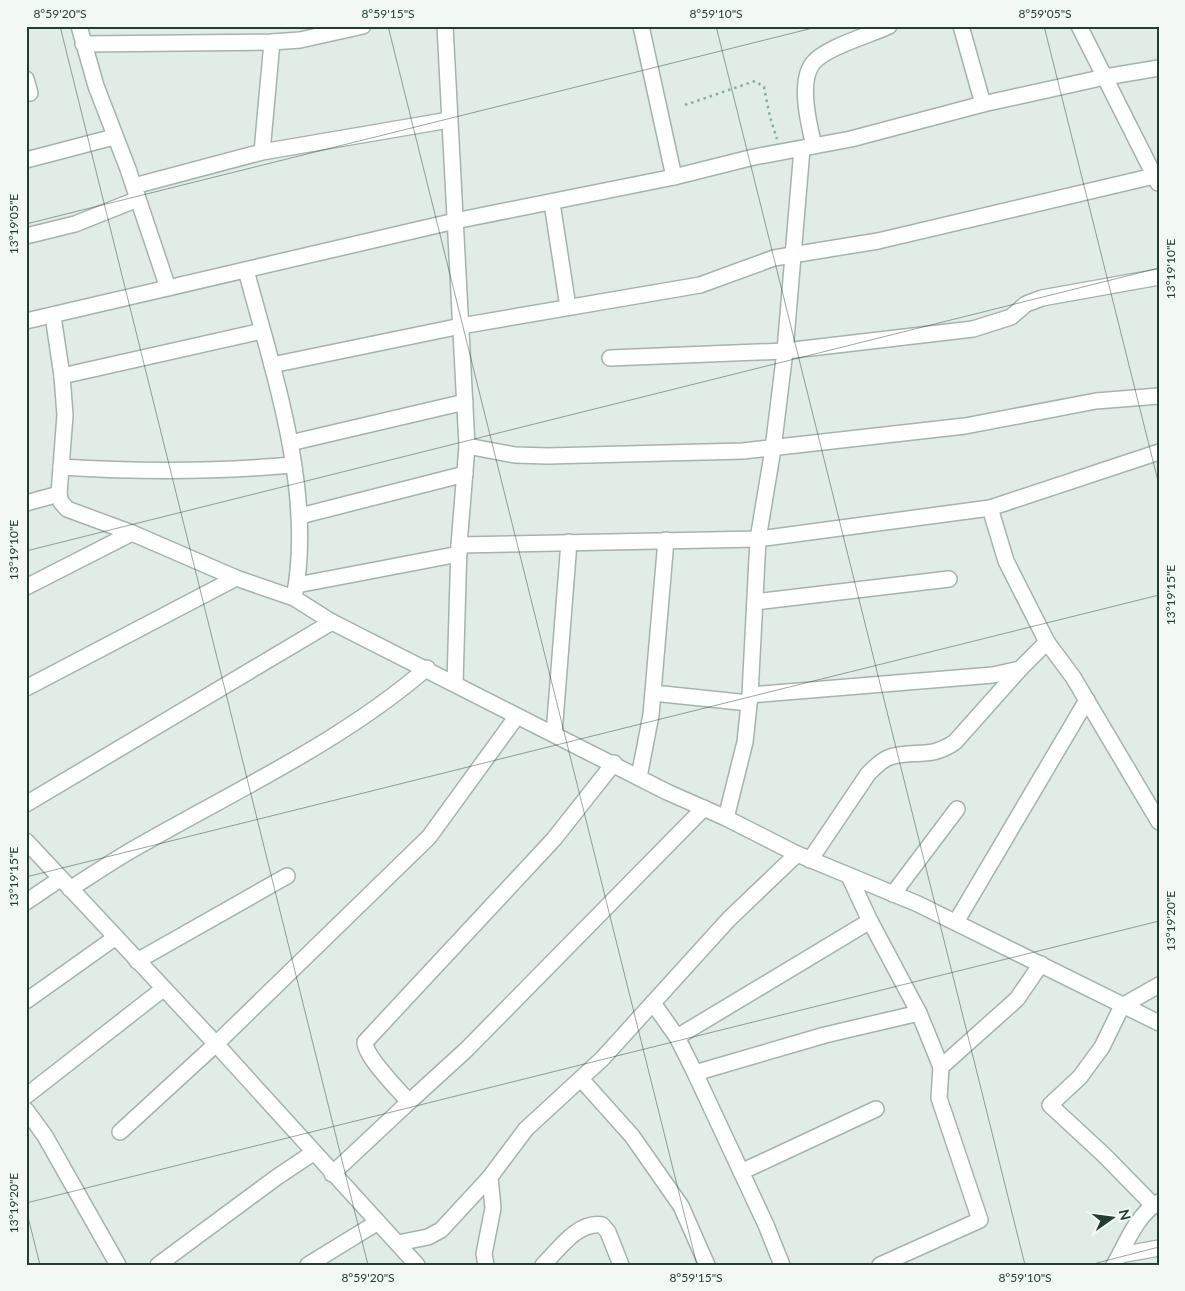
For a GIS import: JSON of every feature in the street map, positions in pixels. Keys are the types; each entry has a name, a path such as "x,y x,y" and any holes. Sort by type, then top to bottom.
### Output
{"street":[{"path":"79,26 83,44 114,137 136,193 168,288"},
{"path":"83,44 272,42 300,40 363,26"},
{"path":"445,26 467,446 459,549 455,683"},
{"path":"642,26 674,177"},
{"path":"726,818 742,762 749,699 758,539 785,351 794,254 808,148 806,99 809,71 813,64 834,50 889,26"},
{"path":"961,26 983,104"},
{"path":"272,365 461,326 700,285 774,258 887,239 1156,180 1078,26"},
{"path":"262,152 272,42"},
{"path":"26,322 455,222 674,177 781,152 851,139 983,104 1105,77 1159,68"},
{"path":"26,236 76,224 136,193 262,152 449,120"},
{"path":"26,160 114,137"},
{"path":"552,203 568,307"},
{"path":"246,270 272,365 290,443 300,516 296,591"},
{"path":"610,358 785,351 974,329 1011,317 1026,304 1042,298 1159,277"},
{"path":"53,316 62,376 64,432 59,494 61,502 67,509 132,533 236,578 296,591 459,549 569,542 758,539 990,508 1159,452"},
{"path":"62,376 262,331"},
{"path":"467,446 515,455 548,456 772,449 974,424 1096,401 1159,396"},
{"path":"290,443 464,402"},
{"path":"61,468 123,471 219,471 292,465"},
{"path":"300,516 465,474"},
{"path":"26,503 59,494"},
{"path":"990,508 1006,561 1047,642 1073,677 1159,822"},
{"path":"26,587 132,533"},
{"path":"638,777 646,742 653,693 666,540"},
{"path":"554,734 569,542"},
{"path":"26,688 236,578"},
{"path":"755,602 948,580"},
{"path":"296,591 332,622 427,668 638,777 804,857 956,922 1159,1023"},
{"path":"26,804 332,622"},
{"path":"398,1243 428,1237 441,1230 490,1177 526,1129 581,1079 729,919 804,857 868,774 888,757 930,754 944,750 955,742 1020,669 1047,642"},
{"path":"26,902 136,848 318,747 384,704 427,668"},
{"path":"653,693 749,699 993,675 1020,669"},
{"path":"956,922 1087,700"},
{"path":"120,1132 216,1044 429,837 517,716"},
{"path":"409,1102 371,1057 365,1047 365,1042 554,839 614,763"},
{"path":"332,1174 467,1049 704,808"},
{"path":"893,894 957,809"},
{"path":"26,841 216,1044 332,1174 417,1265"},
{"path":"137,961 287,876"},
{"path":"849,876 870,921 919,1013 941,1067 939,1098 980,1220 880,1265"},
{"path":"677,1036 870,921"},
{"path":"26,1001 116,937"},
{"path":"941,1067 1017,999 1041,964"},
{"path":"1121,1262 1136,1226 1156,1204 1050,1105 1080,1077 1102,1047 1122,1006 1159,984"},
{"path":"26,1096 163,989"},
{"path":"653,1003 677,1036 742,1172 782,1265"},
{"path":"695,1073 825,1035 919,1013"},
{"path":"581,1079 632,1136 676,1198 707,1265"},
{"path":"742,1172 876,1109"},
{"path":"26,1110 45,1136 118,1265"},
{"path":"158,1265 277,1177 313,1153"},
{"path":"486,1265 484,1254 493,1208 490,1177"},
{"path":"308,1265 378,1222"},
{"path":"543,1265 580,1228 593,1223 602,1225 608,1232 621,1265"},
{"path":"1121,1262 1159,1248"}],"path":[{"path":"686,105 750,82 760,83 766,94 770,118 781,152"}]}
